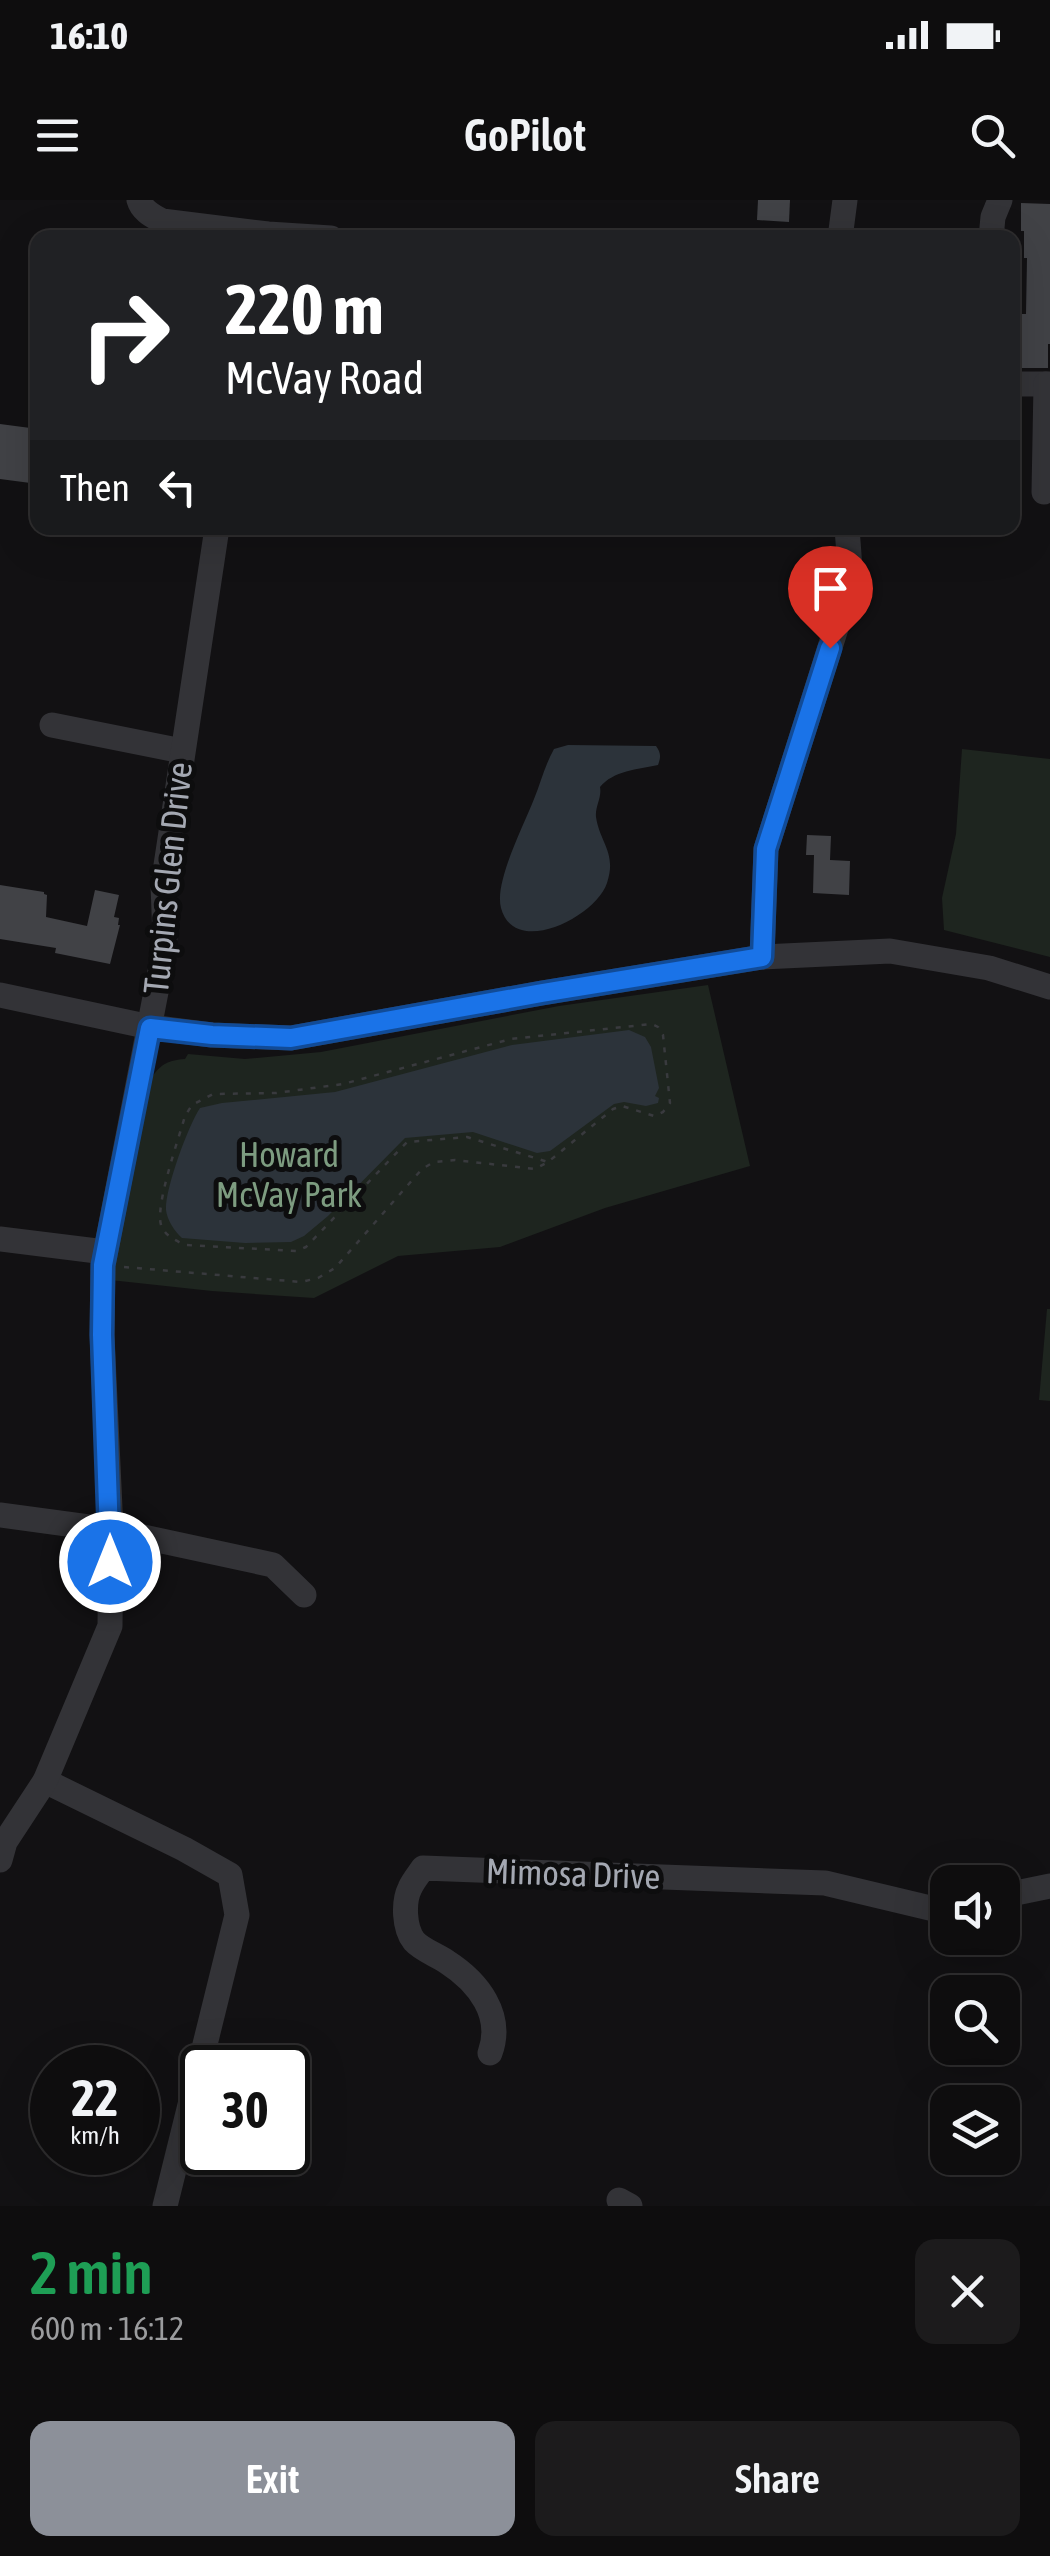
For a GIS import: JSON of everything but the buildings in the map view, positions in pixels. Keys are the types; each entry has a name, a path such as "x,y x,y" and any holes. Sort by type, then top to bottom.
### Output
{"street":[{"path":"140,200 150,215 162,221 236,230"},
{"path":"841,230 844,200"},
{"path":"1032,384 1044,492"},
{"name":"Turpins Glen Drive","path":"0,1860 4,1842 45,1781 110,1626 111,1530 102,1335 104,1259 163,956 163,885 216,535"},
{"path":"762,957 766,849 851,581 848,535"},
{"path":"52,725 182,751"},
{"path":"0,995 150,1028 291,1038 762,957 890,951 989,968 1050,987"},
{"path":"0,1238 104,1259"},
{"path":"0,1515 111,1530 273,1564 304,1595"},
{"path":"45,1781 230,1875 237,1916 166,2206"},
{"name":"Mimosa Drive","path":"490,2053 495,2038 492,2016 483,1996 457,1969 414,1941 407,1927 409,1889 423,1868 826,1883 930,1909"},
{"path":"1020,1892 1050,1886"}],"path":[{"path":"104,1259 301,1282 318,1278 336,1268 422,1169 434,1162 455,1160 535,1169 548,1162 613,1109 622,1106 654,1116 663,1112 670,1104 664,1035 658,1027 652,1024 511,1039 342,1084 276,1093 213,1094 192,1106 185,1116 160,1207 162,1226 171,1238 185,1245 297,1251 306,1247 407,1142 466,1137 548,1162"}],"green space":[{"path":"962,749 1050,759 1050,957 944,930 942,898 956,834"},
{"name":"Howard McVay Park","path":"708,985 750,1166 605,1208 500,1247 398,1256 314,1298 110,1280 152,1077 174,1060 185,1059 188,1054 245,1059 321,1052 559,1006"},
{"path":"1050,1309 1050,1401 1039,1400"}],"shaded area":[{"path":"568,745 656,746 660,757 658,765 619,774 600,787 596,817 609,856 610,873 600,896 588,908 555,927 522,930 509,923 501,908 502,884 551,755 554,749"},
{"path":"629,1030 645,1037 651,1047 658,1103 614,1104 550,1151 537,1153 473,1132 405,1138 328,1216 291,1242 182,1238 168,1218 173,1173 200,1108 335,1092 512,1045"}],"route":[{"path":"110,1562 103,1265 150,1028 291,1038 762,957 766,849 830,648"}]}
